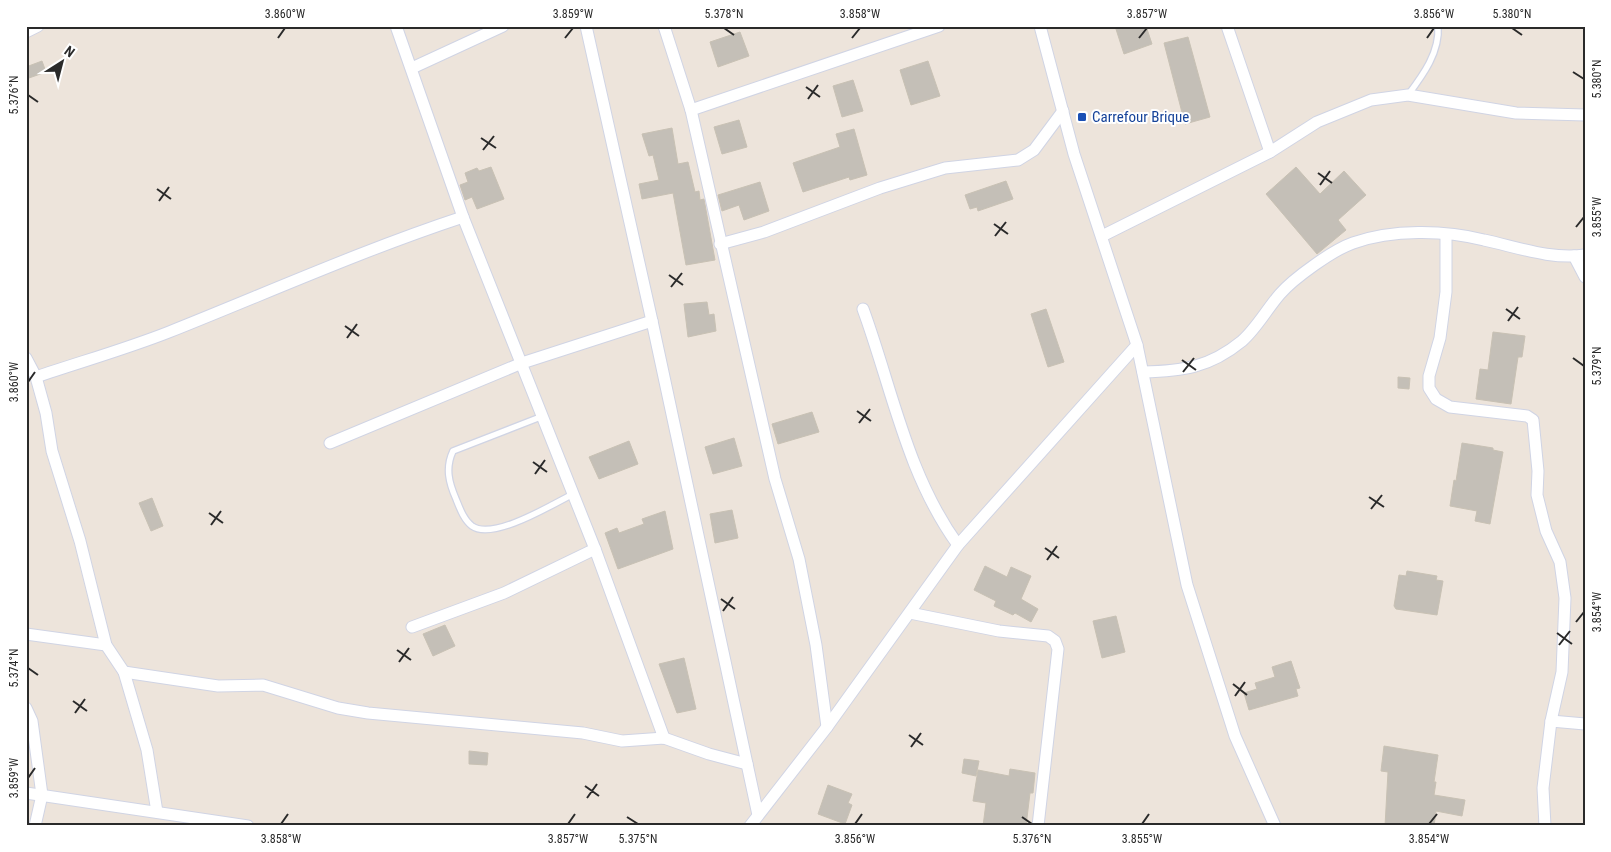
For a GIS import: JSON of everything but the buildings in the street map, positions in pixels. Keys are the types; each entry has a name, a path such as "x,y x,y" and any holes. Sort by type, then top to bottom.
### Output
{"street":[{"path":"26,32 38,26"},
{"path":"396,26 463,218 595,549 664,738"},
{"path":"412,68 503,26"},
{"path":"586,26 652,321 758,815"},
{"path":"664,26 691,110 775,479 798,559 816,645 826,727"},
{"path":"691,110 939,26"},
{"path":"1040,26 1074,154 1137,346 1187,585 1234,736 1275,826"},
{"path":"1228,26 1270,152"},
{"path":"1102,236 1270,152 1317,122 1371,100 1408,95 1516,113 1585,115"},
{"path":"720,244 764,232 880,188 944,168 1018,160 1034,150 1063,111"},
{"path":"36,377 168,333 260,293 422,231 463,218"},
{"path":"1143,372 1180,371 1217,357 1242,341 1280,294 1299,275 1353,243 1409,231 1481,239 1538,253 1580,255 1585,277"},
{"path":"1446,235 1446,292 1440,338 1429,376 1429,388 1436,399 1450,407 1527,416 1533,420 1538,471 1537,495 1546,531 1560,562 1565,598 1562,672 1551,721 1543,788 1545,826"},
{"path":"863,309 907,446 947,530 958,545"},
{"path":"330,443 522,363 652,321"},
{"path":"750,826 826,727 958,545 1137,346"},
{"path":"26,358 36,377 46,413 52,450 80,541 106,645 124,672 147,750 157,812"},
{"path":"412,626 504,593 595,549"},
{"path":"910,613 999,631 1048,636 1055,641 1058,649 1038,826"},
{"path":"26,634 106,645"},
{"path":"124,672 218,686 263,685 338,708 368,713 583,733 622,741 664,738 709,754 747,764"},
{"path":"26,708 32,721 42,795 35,826"},
{"path":"1551,721 1585,724"},
{"path":"26,793 157,812 191,822 248,826"}],"lane":[{"path":"1408,95 1432,59 1438,44 1438,26"},
{"path":"543,416 452,451 448,462 450,485 462,514 472,526 480,529 509,525 573,493"}],"place":[{"name":"Carrefour Brique","path":"1082,117"}]}
